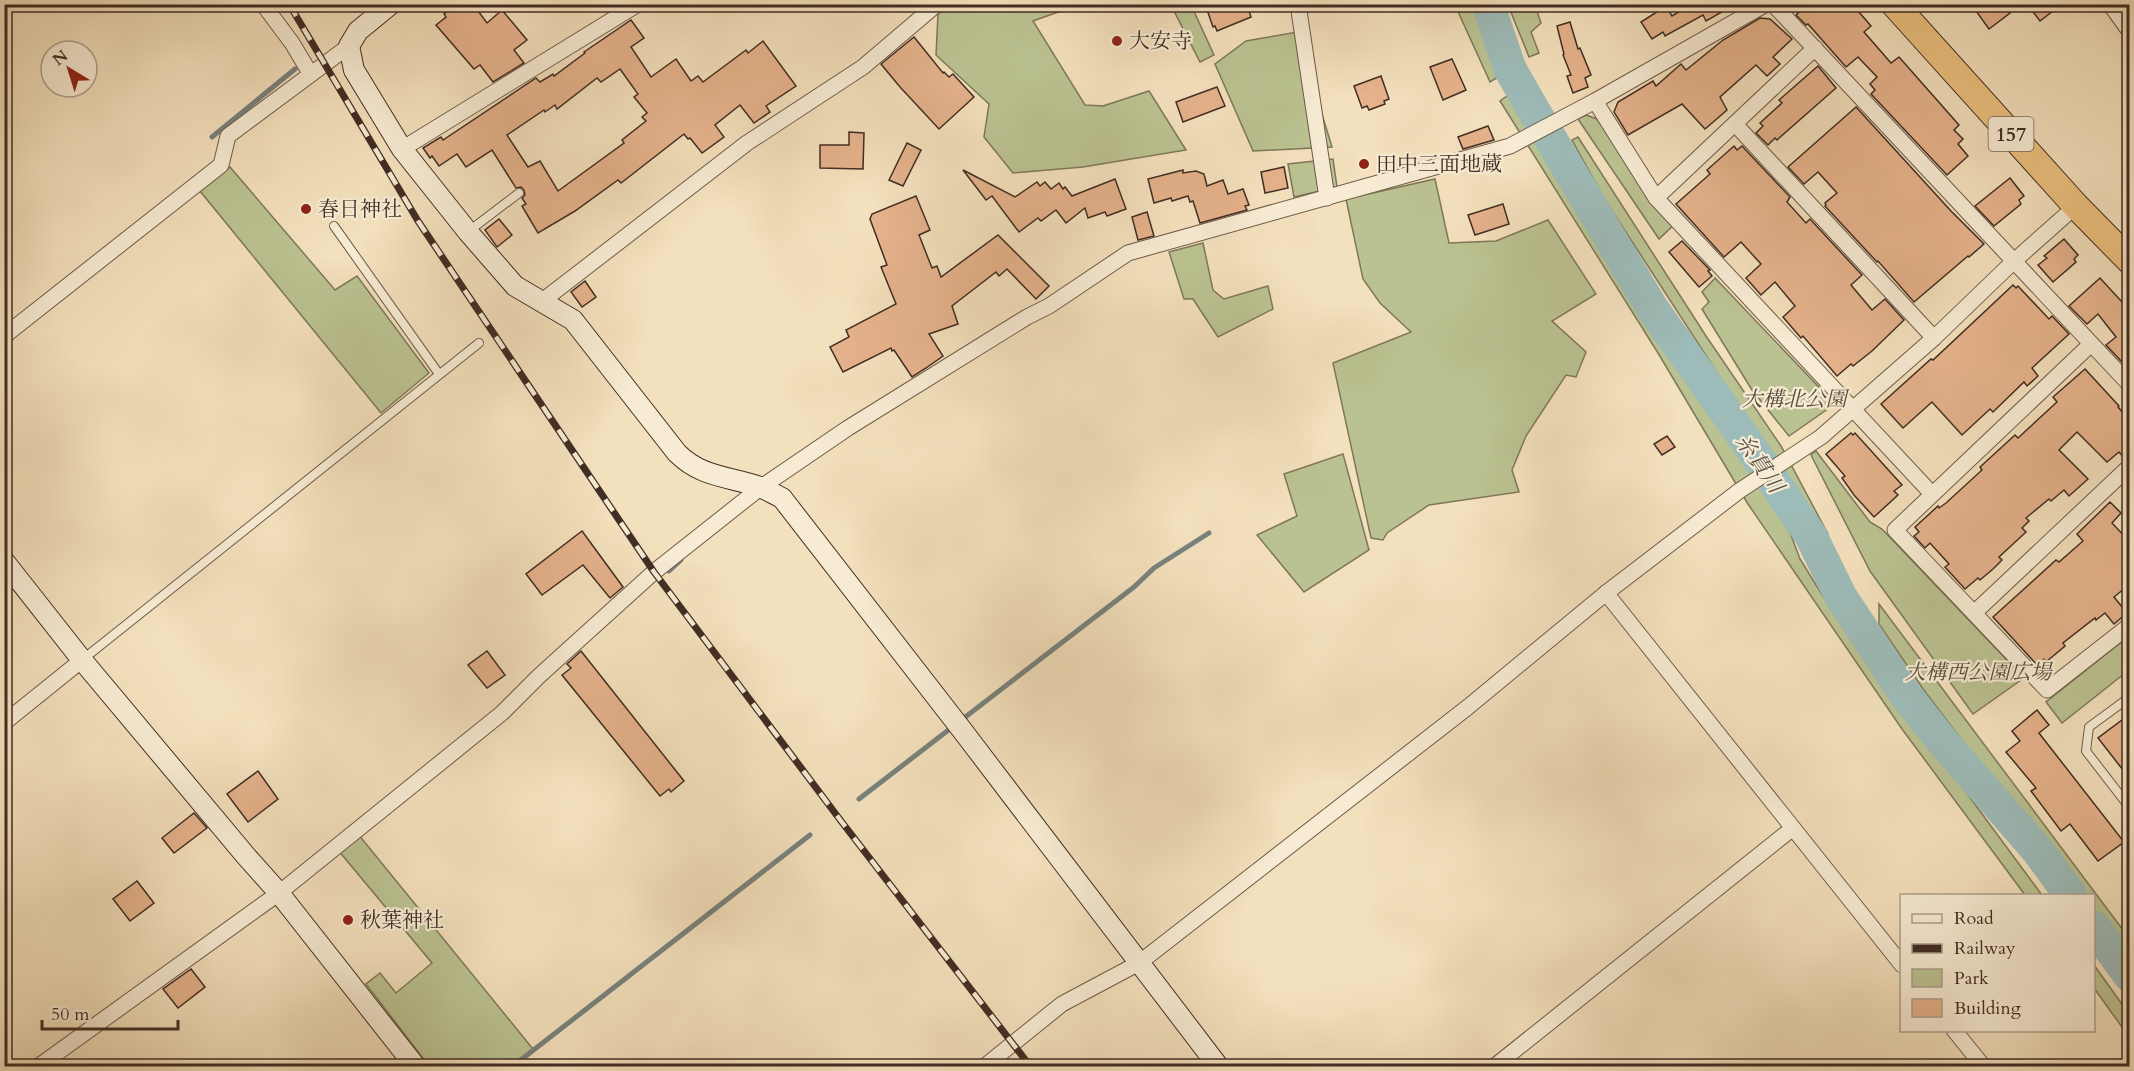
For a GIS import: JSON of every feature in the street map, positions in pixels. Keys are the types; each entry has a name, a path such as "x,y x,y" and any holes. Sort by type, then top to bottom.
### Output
{"highway":[{"name":"157","path":"1894,4 2076,206 2130,261"}],"street":[{"path":"263,4 292,43 310,74"},
{"path":"4,336 221,165 228,136 349,46 358,31 391,4"},
{"path":"402,149 638,4"},
{"path":"541,302 747,143 863,67 937,4"},
{"path":"1298,4 1327,198"},
{"path":"39,1066 279,893 502,713 539,676 654,572 760,488 848,428 1027,317 1049,306 1128,253 1510,146 1595,101 1766,4"},
{"path":"1773,4 2130,385"},
{"path":"2110,4 2130,32"},
{"path":"349,46 354,70 402,149 468,232 515,286 573,320 689,465 718,477 760,488 782,498 1218,1066"},
{"path":"1656,198 1815,48"},
{"path":"1595,101 1656,198 1932,494"},
{"path":"1735,124 1934,338"},
{"path":"985,1066 1062,1004 1139,963 1468,707 1606,593 1739,491 1796,455 1853,410 1934,338 2014,261 2076,206"},
{"path":"2091,344 1895,530 2047,690 2130,625"},
{"path":"1974,613 2130,466"},
{"path":"4,561 82,660 279,893 415,1066"},
{"path":"1606,593 1900,962"},
{"path":"4,723 82,660"},
{"path":"1495,1066 1793,828"},
{"path":"1956,1032 1983,1066"}],"lane":[{"path":"468,232 519,193"},
{"path":"334,226 439,374"},
{"path":"82,660 479,343"},
{"path":"2130,697 2089,728 2086,751 2130,808"}],"green space":[{"path":"948,4 1078,5 1033,21 1085,105 1103,106 1149,91 1186,150 1083,167 1013,173 984,137 989,104 936,55 938,14"},
{"path":"1167,5 1191,5 1214,55 1200,62 1175,13"},
{"path":"1455,5 1474,5 1505,73 1490,82"},
{"path":"1508,5 1535,5 1541,23 1531,32 1539,53 1529,57"},
{"path":"1297,32 1332,147 1253,151 1215,64 1246,41"},
{"path":"1511,93 1621,279 1704,398 1789,530 1800,559 1832,611 2041,894 2024,894 1902,729 1748,504 1658,353 1500,101"},
{"path":"1586,115 1597,119 1681,218 1659,239 1578,119"},
{"path":"1578,137 1706,336 1781,446 1828,534 1822,546 1792,488 1605,200 1572,140"},
{"path":"1333,159 1337,187 1294,197 1288,164"},
{"path":"230,167 335,290 357,276 429,373 381,413 200,191"},
{"path":"1435,179 1449,243 1496,241 1548,220 1596,294 1552,321 1586,352 1576,377 1566,375 1526,436 1512,470 1519,492 1429,505 1387,533 1383,540 1371,538 1333,363 1411,332 1380,303 1363,279 1346,199"},
{"path":"1203,243 1213,290 1224,299 1268,286 1273,309 1218,337 1193,299 1184,299 1169,252"},
{"name":"大構北公園","path":"1715,278 1835,404 1789,436 1752,390 1702,309 1709,302 1702,292"},
{"name":"大構西公園広場","path":"1816,451 1870,522 1882,529 2024,678 1973,714 1870,571 1811,455"},
{"path":"1343,454 1369,550 1304,592 1257,535 1297,516 1284,474"},
{"path":"1879,604 2129,938 2129,969 2095,922 2095,894 2073,894 2008,801 1923,689 1879,624"},
{"path":"2129,636 2129,670 2062,723 2046,702"},
{"path":"358,834 533,1049 510,1066 429,1066 366,984 380,973 396,993 432,963 338,850"},
{"path":"2095,966 2129,1014 2129,1037 2095,989"}],"building":[{"path":"456,4 473,4 487,23 502,10 527,40 514,50 524,63 493,82 480,65 474,69 436,25"},
{"path":"1205,4 1247,4 1251,17 1217,31 1215,26 1213,27"},
{"path":"1692,4 1736,4 1706,21 1703,15 1665,36 1663,32 1652,39 1641,22 1666,6 1672,16"},
{"path":"1808,4 1852,4 1871,26 1864,32 1891,63 1899,57 1959,125 1954,130 1963,139 1958,144 1968,156 1947,175 1871,94 1875,90 1870,84 1877,77 1858,57 1846,67 1808,24 1806,25 1796,15"},
{"path":"1971,4 2004,4 2010,13 1989,29"},
{"path":"2027,4 2062,4 2040,21"},
{"path":"1760,18 1770,19 1792,39 1773,57 1780,64 1767,76 1756,65 1720,97 1727,110 1705,129 1682,104 1628,135 1614,112 1618,102 1653,81 1656,86 1681,64 1686,70 1723,40"},
{"path":"631,20 644,38 631,47 651,77 676,59 691,81 698,76 703,82 746,50 748,53 763,41 796,86 766,106 770,112 754,123 740,105 715,125 724,137 702,153 684,134 621,183 618,180 575,211 538,233 522,206 526,204 522,198 525,195 524,190 521,187 516,188 492,150 466,167 457,154 439,166 423,148 441,137 443,140 536,78 540,82 553,74 554,76","holes":["620,69 638,94 634,97 647,113 642,117 646,121 622,140 624,143 558,191 540,161 528,167 507,135 544,110 545,112 555,105 557,109 597,78 601,82"]},
{"path":"1570,22 1578,49 1580,48 1591,75 1585,78 1588,87 1573,93 1567,76 1571,75 1563,55 1557,26"},
{"path":"914,37 943,73 949,77 953,74 974,97 939,129 881,64"},
{"path":"1452,59 1466,90 1443,100 1430,67"},
{"path":"1818,66 1836,88 1777,140 1775,138 1768,145 1756,133 1763,126 1760,123 1782,103 1779,100"},
{"path":"1381,76 1389,99 1384,101 1385,104 1369,110 1367,106 1362,108 1354,86"},
{"path":"1217,87 1225,106 1183,122 1176,102"},
{"path":"1856,107 1984,244 1914,302 1825,206 1825,203 1837,193 1818,172 1804,184 1788,167"},
{"path":"1488,126 1494,140 1463,149 1458,137"},
{"path":"849,132 864,133 863,169 820,168 820,145 849,145"},
{"path":"907,143 921,150 903,186 889,180"},
{"path":"1734,146 1737,150 1742,146 1790,197 1787,202 1806,223 1810,219 1862,275 1851,285 1872,310 1885,299 1904,320 1872,351 1837,376 1803,336 1801,338 1783,317 1795,306 1775,282 1761,295 1746,278 1761,264 1741,242 1724,257 1676,204 1710,174 1707,170"},
{"path":"1284,167 1288,188 1265,193 1261,172"},
{"path":"963,170 1015,197 1037,182 1040,186 1045,182 1051,189 1059,183 1072,196 1115,179 1126,209 1107,216 1105,212 1088,218 1085,208 1066,223 1056,210 1041,221 1038,218 1019,232 992,196 986,200"},
{"path":"1183,170 1183,173 1196,171 1204,174 1207,186 1223,180 1228,194 1243,189 1249,205 1245,206 1247,210 1200,223 1193,201 1190,202 1188,196 1154,203 1148,179"},
{"path":"2010,178 2024,196 2019,200 2021,204 1994,226 1975,206"},
{"path":"916,196 930,230 919,235 932,268 937,266 941,277 998,235 1049,286 1036,299 1007,269 999,276 996,272 952,306 958,324 929,334 943,356 926,368 912,377 891,348 843,372 830,347 849,337 846,330 896,304 881,267 887,265 870,219 872,214"},
{"path":"1503,204 1509,224 1475,235 1468,215"},
{"path":"1147,212 1154,236 1138,240 1132,217"},
{"path":"499,219 512,235 497,247 485,230"},
{"path":"2064,239 2078,255 2074,259 2076,262 2053,282 2038,265 2047,258 2044,256"},
{"path":"1682,241 1710,270 1708,271 1712,276 1699,287 1669,252"},
{"path":"2100,278 2122,302 2130,295 2130,355 2121,361 2106,345 2116,337 2098,314 2087,324 2069,306"},
{"path":"585,281 596,297 582,307 571,292"},
{"path":"2013,285 2016,288 2018,286 2049,319 2052,316 2069,334 2032,368 2038,376 2027,386 2024,382 1993,412 1990,409 1962,435 1932,402 1903,428 1881,404 1931,359 1933,360"},
{"path":"2085,369 2130,421 2130,456 2124,458 2119,452 2107,462 2077,432 2059,450 2088,479 2069,496 2064,490 2026,518 2029,521 2022,528 2026,532 1999,557 2002,560 1980,580 1978,578 1965,589 1945,567 1949,564 1930,543 1925,548 1914,536 1919,532 1915,527 1938,506 1939,508 1946,503 1982,470 1980,467 2015,435 2018,438 2057,402 2053,397"},
{"path":"1851,433 1853,435 1855,433 1902,485 1894,491 1898,495 1874,517 1854,495 1842,478 1845,476 1826,454"},
{"path":"1667,436 1675,447 1662,455 1654,444"},
{"path":"2110,502 2121,513 2112,523 2130,542 2130,584 2114,597 2127,613 2114,624 2105,613 2096,620 2095,618 2063,643 2065,646 2046,662 2044,659 2037,665 1993,617 2056,560 2059,562 2083,541 2077,534"},
{"path":"582,531 623,587 610,598 583,565 542,595 526,574"},
{"path":"487,651 505,675 487,688 468,665"},
{"path":"581,651 684,781 671,792 669,789 660,796 562,675 571,668 567,664"},
{"path":"2037,710 2049,725 2039,733 2124,842 2098,861 2070,824 2061,831 2031,791 2036,788 2006,752 2020,741 2012,731"},
{"path":"2130,714 2130,779 2098,738"},
{"path":"258,771 278,799 248,822 227,794"},
{"path":"194,813 207,828 174,853 162,838"},
{"path":"137,881 154,903 130,921 113,899"},
{"path":"191,969 205,987 178,1008 163,989"}],"waterway":[{"name":"糸貫川","path":"1488,4 1510,69 1652,308 1811,536 1841,597 1905,694 1943,742 2038,851 2070,894"},
{"path":"212,137 295,69"},
{"path":"859,799 1134,587 1154,568 1209,533"},
{"path":"669,571 681,560"},
{"path":"513,1066 810,835"},
{"name":"糸貫川","path":"2095,928 2130,976"}],"railway":[{"path":"289,4 418,221 654,572 841,821 1030,1066"}],"place":[{"name":"大安寺","path":"1117,41"},
{"name":"田中三面地蔵","path":"1364,164"},
{"name":"春日神社","path":"306,209"},
{"name":"秋葉神社","path":"348,920"}]}
